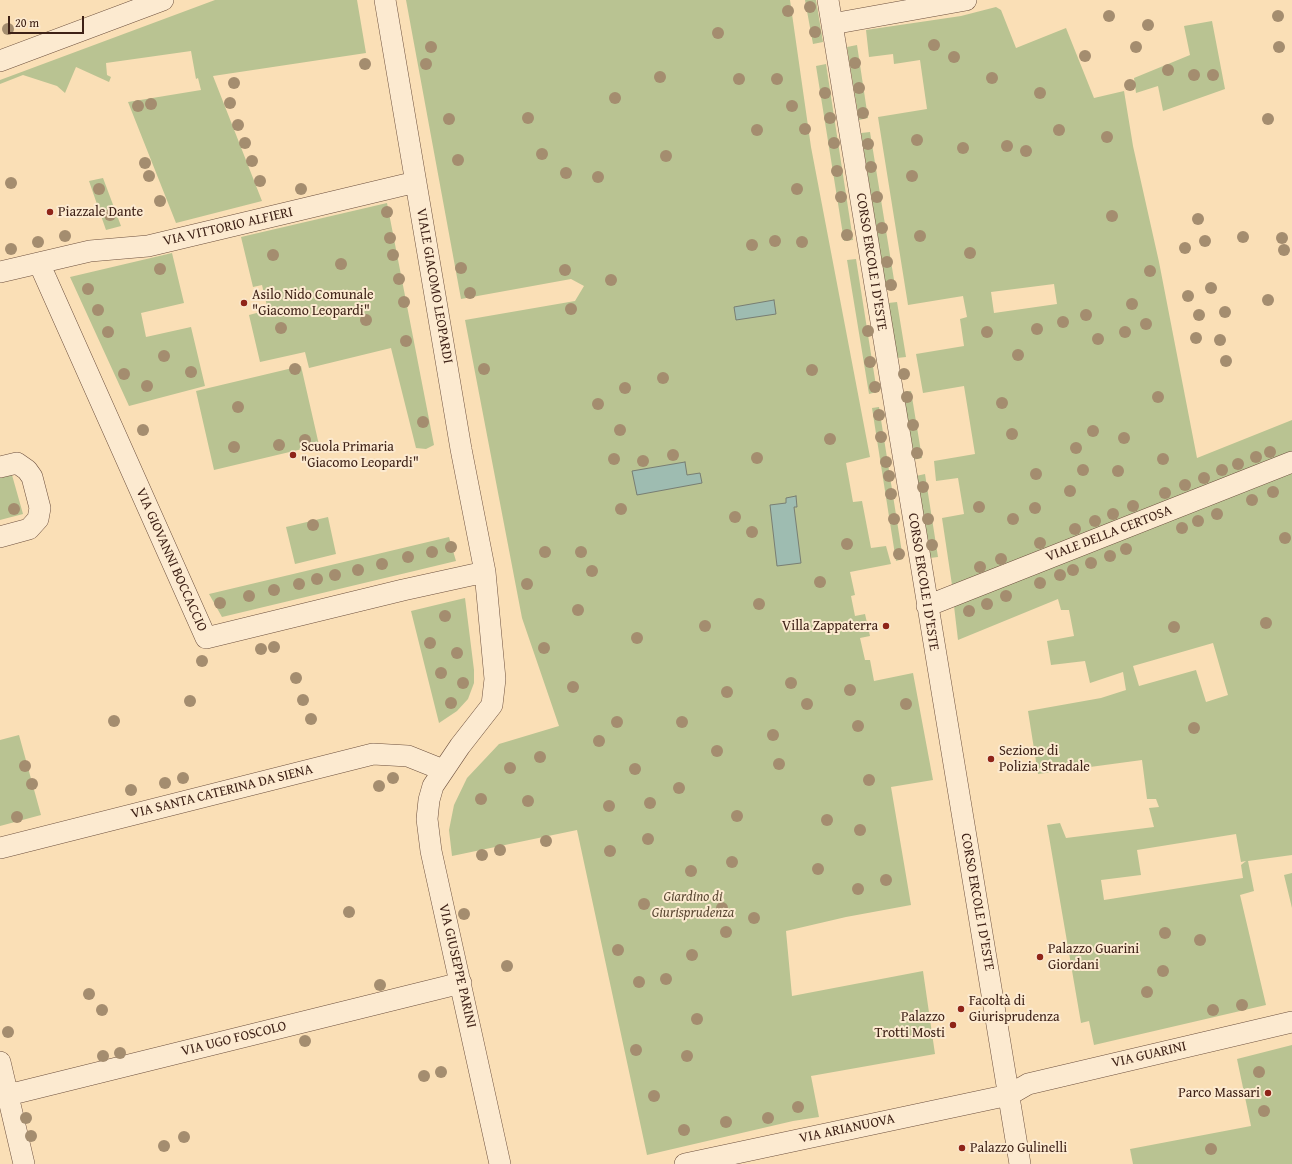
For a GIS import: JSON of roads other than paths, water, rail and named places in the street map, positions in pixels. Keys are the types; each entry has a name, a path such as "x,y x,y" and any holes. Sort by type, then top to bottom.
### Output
{"street":[{"path":"0,61 163,0"},
{"name":"VIALE GIACOMO LEOPARDI","path":"385,0 461,449 485,572 495,679 492,705 442,770"},
{"name":"CORSO ERCOLE I D'ESTE","path":"828,0 1020,1164"},
{"path":"832,24 966,0"},
{"name":"VIA VITTORIO ALFIERI","path":"0,272 90,251 148,246 416,182"},
{"name":"VIA GIOVANNI BOCCACCIO","path":"39,263 206,638 485,572"},
{"name":"VIALE DELLA CERTOSA","path":"927,606 1292,462"},
{"path":"0,467 17,463 27,470 32,477 40,508 38,519 29,529 0,537"},
{"name":"VIA SANTA CATERINA DA SIENA","path":"0,848 373,754 408,756 442,770"},
{"name":"VIA GIUSEPPE PARINI","path":"442,770 433,786 429,800 427,819 431,851 500,1164"},
{"name":"VIA UGO FOSCOLO","path":"8,1095 461,983"},
{"name":"VIA GUARINI","path":"1009,1095 1028,1084 1292,1022"},
{"path":"0,1062 24,1164"},
{"name":"VIA ARIANUOVA","path":"685,1164 1009,1095"}],"water":[{"path":"774,300 776,314 736,320 734,307"},
{"path":"685,462 687,475 700,473 702,483 637,495 632,471"},
{"path":"796,496 797,507 794,507 801,563 777,566 770,505 786,503 786,498"}],"place":[{"name":"Piazzale Dante","path":"50,212"},
{"name":"Asilo Nido Comunale \"Giacomo Leopardi\"","path":"244,303"},
{"name":"Scuola Primaria \"Giacomo Leopardi\"","path":"293,455"},
{"name":"Villa Zappaterra","path":"886,626"},
{"name":"Sezione di Polizia Stradale","path":"991,759"},
{"name":"Palazzo Guarini Giordani","path":"1040,957"},
{"name":"Facoltà di Giurisprudenza","path":"961,1009"},
{"name":"Palazzo Trotti Mosti","path":"953,1025"},
{"name":"Parco Massari","path":"1268,1093"},
{"name":"Palazzo Gulinelli","path":"962,1148"}],"park label":[{"name":"Giardino di Giurisprudenza","path":"693,906"}]}
